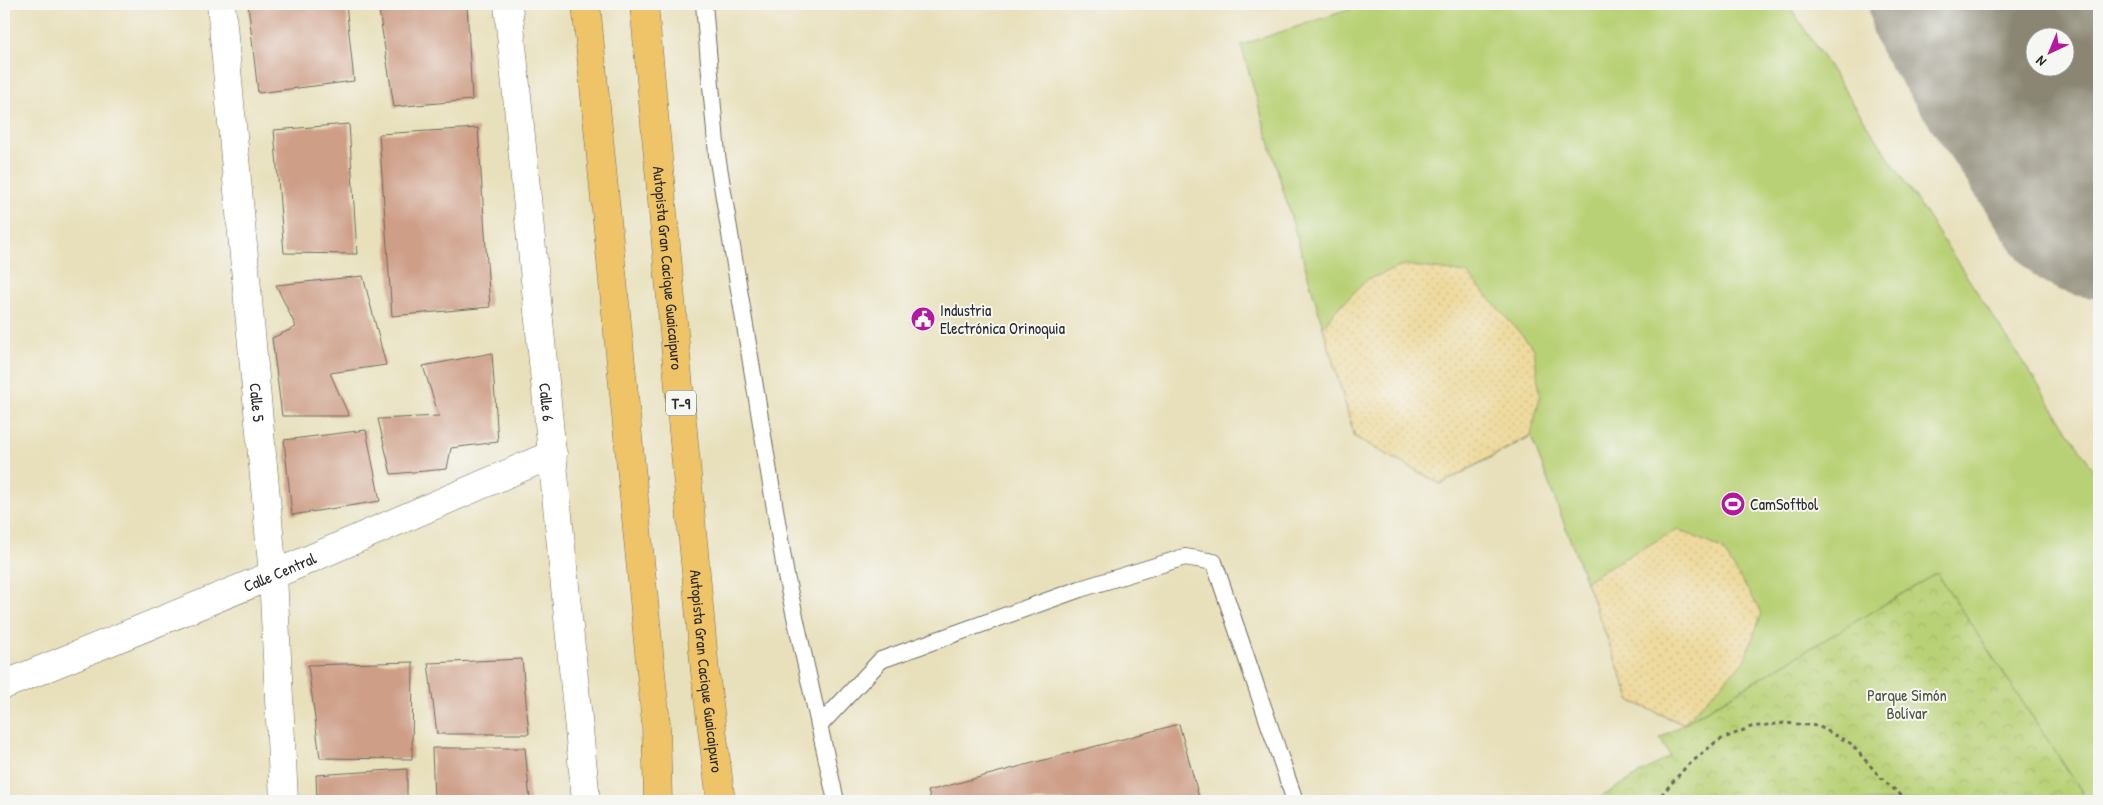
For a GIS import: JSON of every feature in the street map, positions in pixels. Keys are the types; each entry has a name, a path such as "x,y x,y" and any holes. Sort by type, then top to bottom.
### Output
{"highway":[{"path":"586,4 656,724 658,801"},
{"name":"Autopista Gran Cacique Guaicaipuro","path":"644,4 705,672 721,801"}],"street":[{"name":"Calle 5","path":"222,4 273,575 284,801"},
{"name":"Calle 6","path":"508,4 586,801"},
{"name":"Calle Central","path":"4,686 273,575 553,454"}],"lane":[{"path":"704,4 717,155 786,576 836,801"},
{"path":"818,726 881,660 1080,589 1185,557 1214,562 1295,801"}],"path":[{"path":"1656,801 1685,768 1717,741 1751,727 1784,723 1818,726 1850,743 1883,780 1908,801"}],"green space":[{"path":"1366,4 1788,4 2099,478 2099,801 2088,801 1937,573 1683,724 1631,701 1531,436 1441,484 1355,437 1241,45"},
{"name":"Parque Simón Bolívar","path":"1937,573 2088,801 1594,801 1670,756 1660,738"}],"sand":[{"path":"1405,265 1467,273 1534,349 1540,396 1531,435 1441,484 1355,437 1323,327 1335,311 1368,279"},
{"path":"1678,529 1722,549 1762,613 1744,661 1683,724 1631,701 1586,582 1603,570"}],"building":[{"path":"248,4 346,4 354,81 258,93"},
{"path":"378,4 467,4 472,100 394,107"},
{"path":"349,124 357,254 284,253 274,130"},
{"path":"478,128 490,307 392,316 379,134"},
{"path":"363,276 386,365 330,373 349,416 282,416 272,338 296,327 276,285"},
{"path":"492,353 498,442 451,448 447,469 391,474 378,419 439,416 423,366"},
{"path":"366,430 380,501 292,515 284,440"},
{"path":"522,659 529,734 437,734 428,663"},
{"path":"413,662 412,759 320,758 308,665"},
{"path":"1179,724 1200,801 931,801 928,791"},
{"path":"432,748 525,748 530,801 434,801"},
{"path":"407,769 407,801 317,801 316,775"}],"runway":[{"path":"1972,4 2099,195"}],"place":[{"name":"Industria Electrónica Orinoquia","path":"923,319"},
{"name":"CamSoftbol","path":"1733,504"}]}
